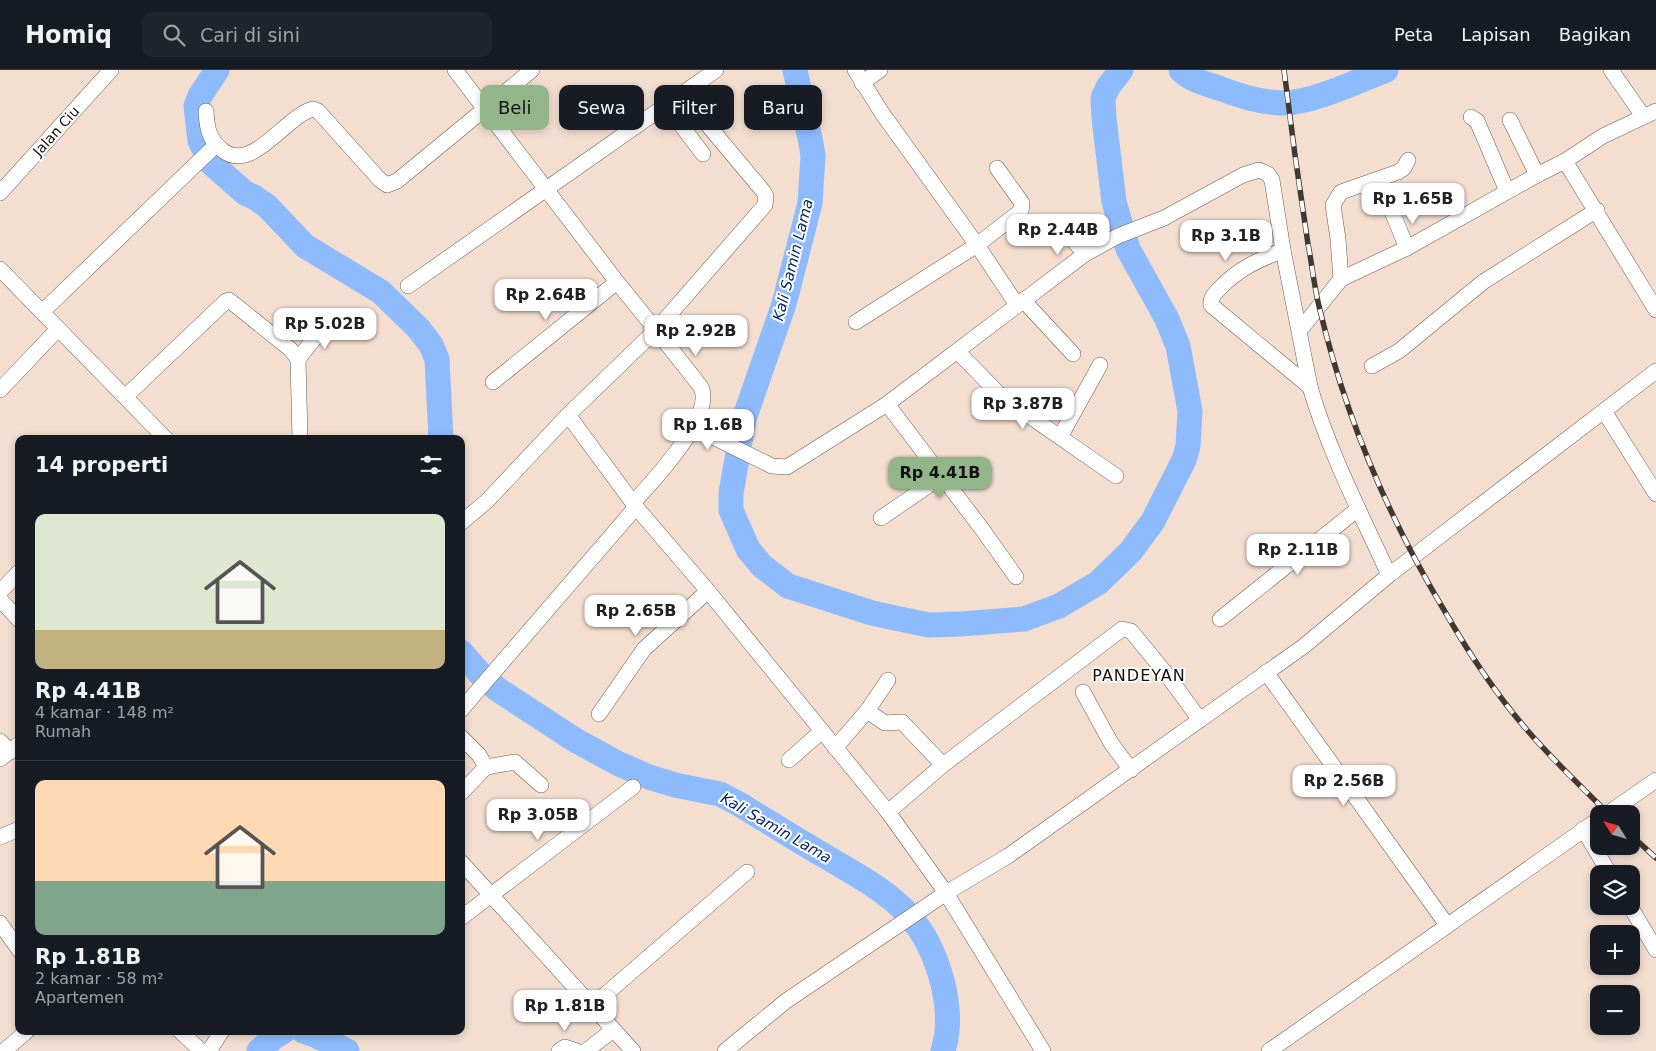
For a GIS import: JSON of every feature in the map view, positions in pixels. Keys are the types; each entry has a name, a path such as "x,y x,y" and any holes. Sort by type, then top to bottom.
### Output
{"street":[{"name":"Jalan Ciu","path":"0,193 111,70"},
{"path":"455,70 480,104"},
{"path":"514,85 532,70"},
{"path":"695,85 716,70"},
{"path":"880,70 858,76 882,114 1020,302 1073,354"},
{"path":"1300,330 1341,279 1406,248 1507,191 1565,161 1603,136 1649,114 1612,70"},
{"path":"210,151 242,157 258,149 291,121 313,109 318,111 380,180 387,185 397,181 480,112"},
{"path":"206,111 210,151"},
{"path":"408,286 654,112"},
{"path":"1471,117 1477,121 1507,191"},
{"path":"1510,120 1537,175"},
{"path":"465,706 494,674 664,469 693,427 704,403 703,391 500,130"},
{"path":"685,130 703,154"},
{"path":"465,519 491,496 568,415 656,330 766,205 763,191 712,130"},
{"path":"42,312 210,151"},
{"path":"1341,279 1338,239 1333,209 1334,200 1341,192 1398,172 1404,168 1408,160"},
{"path":"1565,161 1597,210 1656,310"},
{"path":"856,322 977,245 1022,208 1022,203 997,168"},
{"path":"693,427 761,461 775,467 786,467 887,404 1085,254 1123,234 1164,218 1243,175 1259,170 1268,174 1272,180 1282,250 1300,330 1310,387 1323,428 1389,575"},
{"path":"1372,366 1399,351 1465,295 1489,278 1597,210"},
{"path":"1392,212 1406,248"},
{"path":"1059,224 1085,254"},
{"path":"1282,250 1244,267 1211,297 1211,305 1310,387"},
{"path":"0,269 125,397 156,435"},
{"path":"493,382 617,282"},
{"path":"125,397 227,300 231,301 290,349 298,358 300,435"},
{"path":"298,358 318,336 335,323"},
{"path":"0,390 58,329"},
{"path":"958,352 994,390 1116,476"},
{"path":"1060,437 1100,365"},
{"path":"735,1048 786,1001 868,944 915,916 946,893 1008,856 1304,646 1389,575 1656,372"},
{"path":"887,404 982,528 1016,577"},
{"path":"1604,411 1656,494"},
{"path":"568,415 634,505 708,591 888,812 946,893 1042,1051"},
{"path":"881,518 942,477"},
{"path":"1220,619 1358,509"},
{"path":"0,592 15,576"},
{"path":"599,714 644,650 708,591"},
{"path":"0,600 15,616"},
{"path":"888,812 943,765 1122,629 1131,631 1168,676 1200,720"},
{"path":"1266,672 1447,924"},
{"path":"835,748 867,711 888,680"},
{"path":"1083,692 1111,743 1131,770"},
{"path":"867,711 885,723 902,722 943,765"},
{"path":"789,760 822,731"},
{"path":"465,741 479,755 486,766"},
{"path":"465,789 486,766 515,762 541,786"},
{"path":"1621,805 1656,780"},
{"path":"465,915 493,896 633,787"},
{"path":"1269,1051 1590,825"},
{"path":"1583,829 1605,865"},
{"path":"0,837 15,831"},
{"path":"465,866 633,1051"},
{"path":"592,1006 747,872"},
{"path":"1635,915 1656,950"},
{"path":"0,923 15,944"},
{"path":"586,1051 613,1030"},
{"path":"4,1051 22,1035"},
{"path":"184,1035 200,1051"},
{"path":"209,1051 219,1035"},
{"path":"559,1051 565,1047 577,1051"}],"waterway":[{"name":"Kali Samin Lama","path":"217,70 200,96 196,106 200,141 211,163 245,193 267,206 305,246 381,292 419,329 431,345 437,359 441,435"},
{"name":"Kali Samin Lama","path":"795,70 813,156 810,203 784,304 744,419 731,493 731,510 748,549 762,566 788,586 872,613 928,625 1024,619 1059,606 1098,583 1131,551 1153,521 1184,460 1188,446 1190,411 1178,346 1167,319 1128,249 1114,202 1103,98 1108,87 1121,70"},
{"name":"Kali Samin Lama","path":"1181,70 1198,81 1234,94 1275,103 1295,102 1321,95 1386,70"},
{"name":"Kali Samin Lama","path":"465,657 483,677 497,689 575,740 619,764 649,777 675,785 720,794 865,880 899,905 925,937 935,958 943,984 948,1018 943,1051"},
{"name":"Kali Samin Lama","path":"259,1051 278,1035"},
{"name":"Kali Samin Lama","path":"314,1035 347,1051"}],"railway":[{"path":"1284,70 1301,200 1319,306 1341,385 1386,500 1423,574 1493,687 1537,741 1600,805"},
{"path":"1640,843 1656,858"}],"district":[{"name":"PANDEYAN","path":"1139,675"}]}
